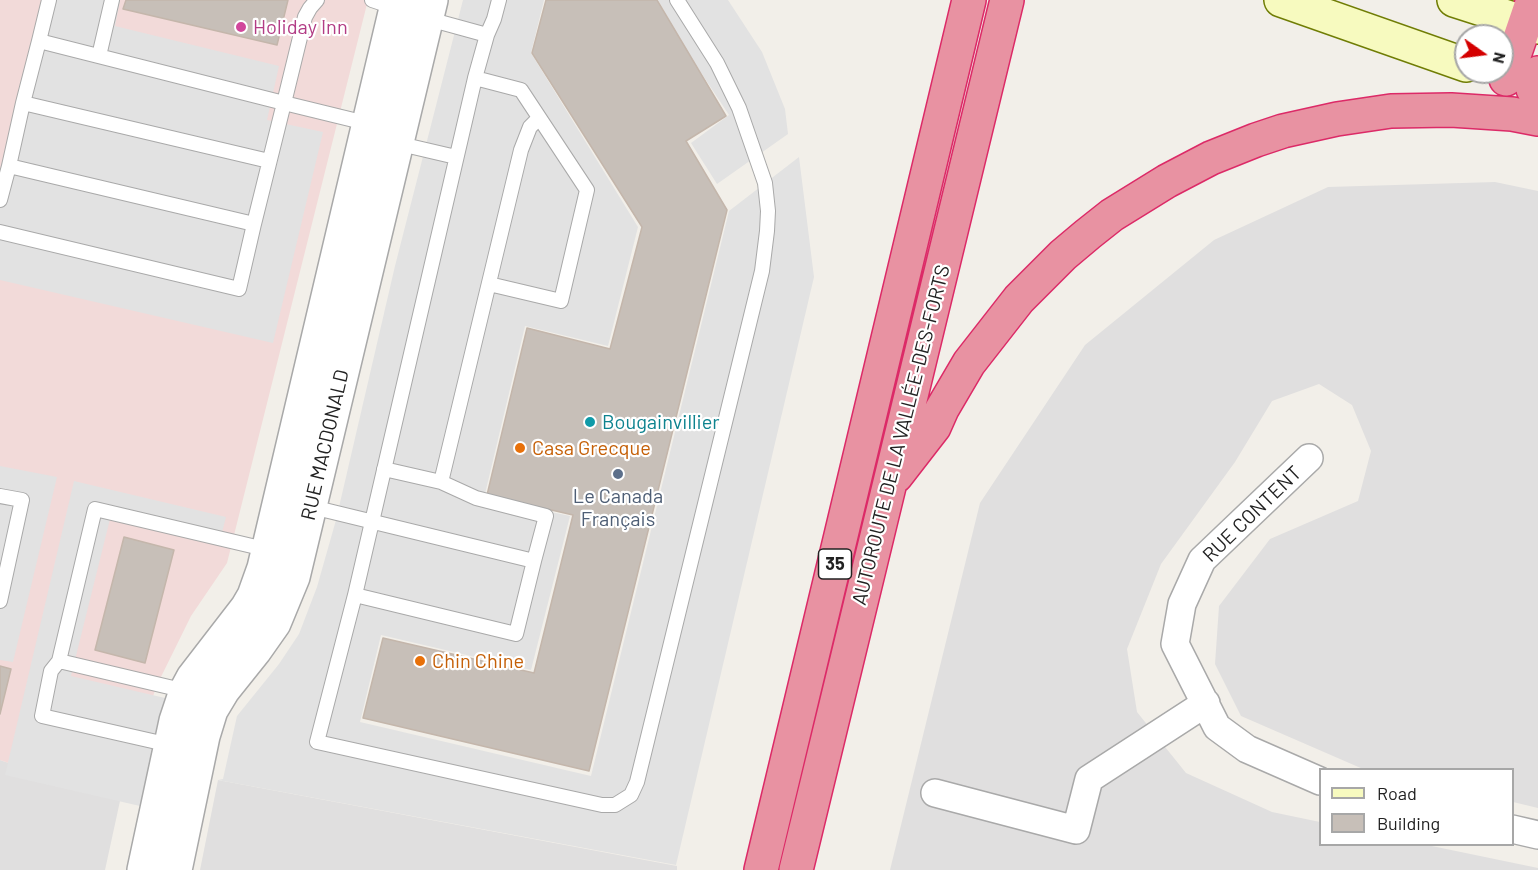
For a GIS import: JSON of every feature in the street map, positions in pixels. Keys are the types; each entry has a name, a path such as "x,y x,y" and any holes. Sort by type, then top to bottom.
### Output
{"highway":[{"name":"AUTOROUTE DE LA VALLÉE-DES-FORTS","path":"761,870 969,0"},
{"name":"AUTOROUTE DE LA VALLÉE-DES-FORTS","path":"796,870 1007,0"},
{"path":"889,484 934,427 969,363 1019,299 1063,255 1096,228 1167,181 1211,158 1300,126 1337,118 1391,111 1451,110 1512,114 1523,87 1532,16"}],"main road":[{"path":"1281,0 1454,61"},
{"path":"1454,0 1532,16"}],"street":[{"name":"RUE MACDONALD","path":"175,870 203,736 211,710 223,690 266,636 281,610 293,577 295,502 383,133 407,8"},
{"name":"RUE CONTENT","path":"1309,458 1202,560 1182,604 1175,644 1217,727 1247,749 1319,781"},
{"name":"RUE MACDONALD","path":"144,870 170,745 186,691 193,678 236,624 254,596 268,550 295,502"},
{"path":"935,793 1077,830 1089,779 1206,703"},
{"path":"1514,829 1538,835"}],"lane":[{"path":"0,200 49,0"},
{"path":"99,56 112,0"},
{"path":"0,232 238,289 303,23 310,8 317,0"},
{"path":"499,0 475,78 355,594 317,742 602,805 621,802 631,795 640,771 762,271 767,231 768,211 765,183 739,108 717,63 677,0"},
{"path":"407,8 487,34"},
{"path":"39,40 284,103 456,157"},
{"path":"475,78 521,90 587,190 561,301 489,284"},
{"path":"24,103 269,162"},
{"path":"441,482 522,150 530,127 540,118"},
{"path":"9,166 254,224"},
{"path":"355,594 516,634 546,516 476,498 441,482 384,469"},
{"path":"0,496 22,500 0,601"},
{"path":"295,502 534,561"},
{"path":"170,745 42,716 51,671 59,661 95,509 268,550"},
{"path":"59,661 186,691"}],"shaded area":[{"path":"0,0 368,0 227,563 191,616 156,687 120,801 0,760"},
{"path":"43,0 120,0 115,26 279,66 267,120 323,132 273,343 0,280 0,181"},
{"path":"463,0 544,0 531,53 638,227 608,346 525,326 484,498 570,516 531,670 381,635 360,722 591,776 729,211 799,157 814,277 676,865 218,780 223,779 237,716 279,664 299,634 317,587 336,520 395,266"},
{"path":"658,0 728,0 762,52 785,109 788,134 717,184 691,143 729,115 686,50"},
{"path":"1495,182 1538,191 1538,808 1514,802 1514,768 1361,768 1241,716 1215,664 1219,606 1270,539 1358,501 1371,451 1352,405 1319,384 1272,401 1235,462 1161,564 1127,649 1137,712 1186,773 1272,812 1319,822 1319,846 1432,846 1538,868 1538,870 890,870 980,503 1085,345 1214,240 1328,187"},
{"path":"0,466 57,477 13,662 0,660"},
{"path":"74,481 226,517 219,544 110,519 71,676 165,698 140,806 5,775"},
{"path":"0,760 120,801 105,870 0,870"},
{"path":"218,780 677,866 677,870 200,870"}],"building":[{"name":"Holiday Inn","path":"126,0 288,0 277,45 123,9"},
{"name":"Bougainvillier","path":"546,0 657,0 726,116 686,141 727,210 589,771 363,718 383,638 534,673 573,515 487,495 527,328 610,349 642,227 532,53"},
{"path":"124,537 174,550 145,663 95,650"},
{"path":"0,666 11,669 0,714"}],"place":[{"name":"Holiday Inn","path":"241,27"},
{"name":"Bougainvillier","path":"590,422"},
{"name":"Casa Grecque","path":"520,448"},
{"name":"Le Canada Français","path":"618,474"},
{"name":"Chin Chine","path":"420,661"}]}
